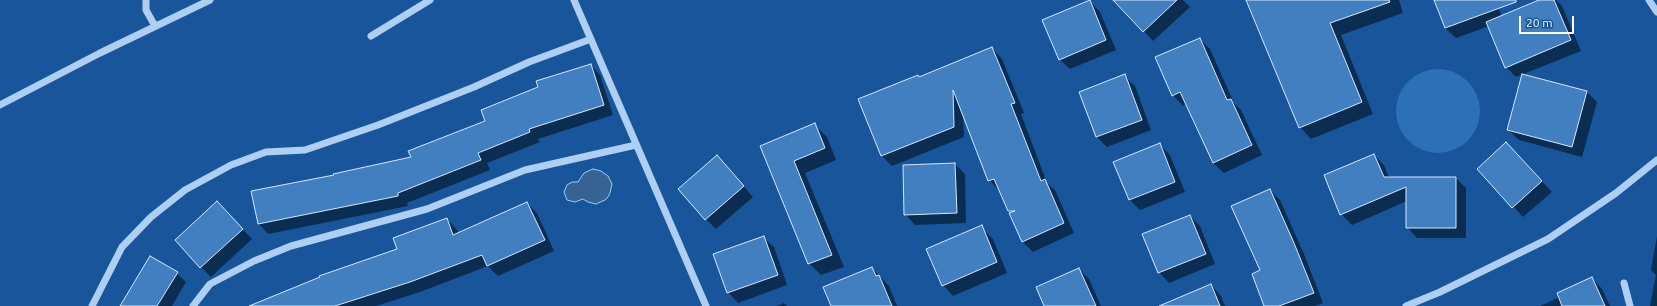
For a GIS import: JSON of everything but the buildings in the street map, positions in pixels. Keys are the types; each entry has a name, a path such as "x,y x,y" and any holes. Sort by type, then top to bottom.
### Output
{"street":[{"path":"146,0 146,10 155,26"},
{"path":"0,105 155,26 210,0"},
{"path":"371,36 430,0"},
{"path":"574,0 706,306"},
{"path":"1649,0 1657,12"},
{"path":"92,306 122,247 151,217 191,186 231,165 266,152 305,150 378,125 474,87 529,62 591,39"},
{"path":"193,306 210,284 254,261 291,246 427,209 525,170 636,145"},
{"path":"1406,306 1440,292 1548,239 1616,193 1657,160"},
{"path":"1624,283 1630,306"}],"shaded area":[{"path":"1430,69 1446,69 1462,76 1473,87 1480,103 1480,119 1477,127 1468,141 1462,146 1446,153 1430,153 1414,146 1403,135 1396,119 1396,103 1403,87 1414,76"},
{"path":"593,169 601,171 608,176 612,184 608,197 596,204 583,199 575,202 567,200 564,192 567,185 572,182 578,182 584,173"}]}
